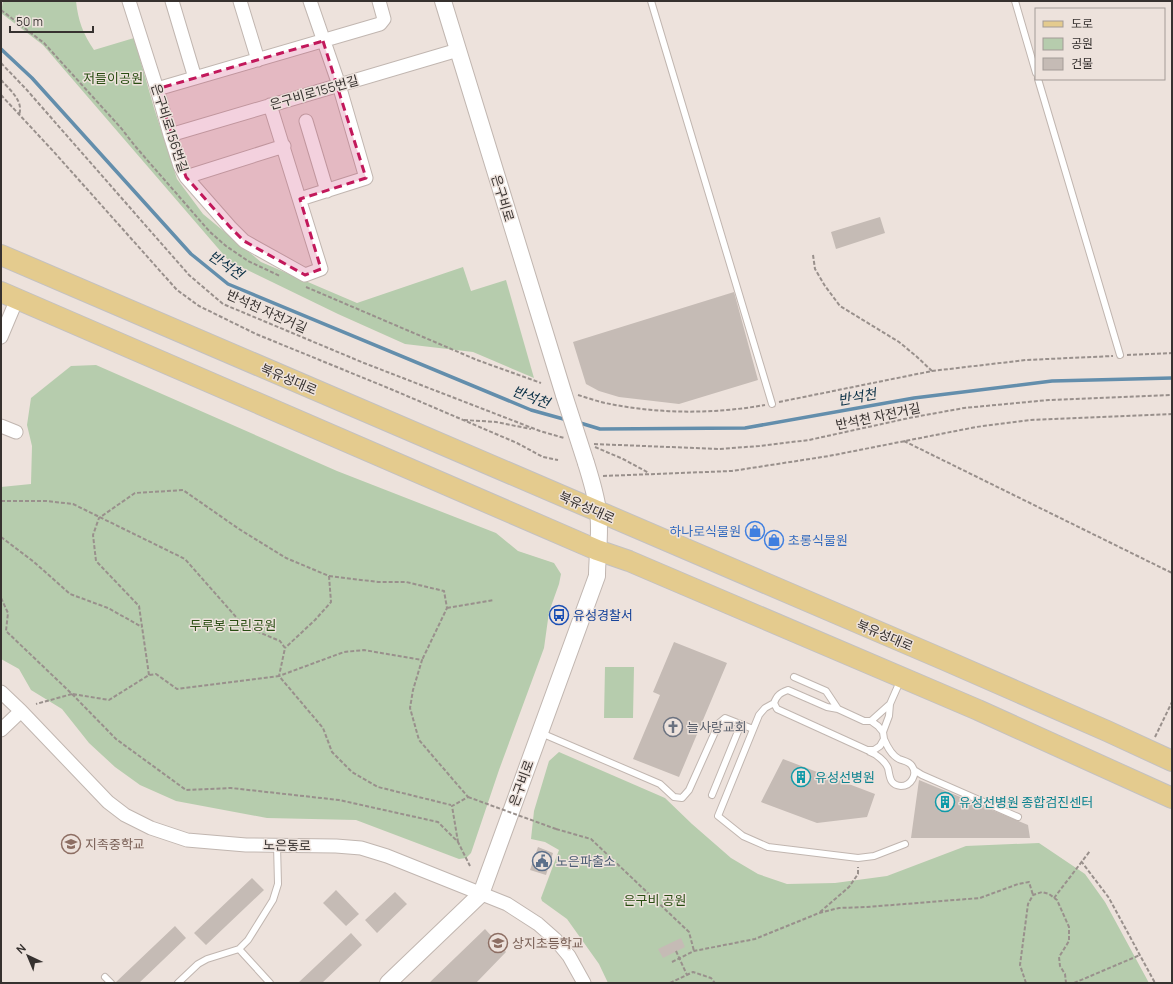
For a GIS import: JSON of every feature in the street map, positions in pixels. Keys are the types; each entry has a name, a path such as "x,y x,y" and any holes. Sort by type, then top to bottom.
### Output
{"main road":[{"name":"북유성대로","path":"1,255 598,511 628,526 954,664 1149,749 1172,761"},
{"path":"9,296 597,550 629,561 978,710 1172,798"}],"street":[{"name":"은구비로156번길","path":"129,1 180,166 186,177 230,227 244,240 305,275 321,269 270,105"},
{"path":"172,1 195,78"},
{"path":"240,1 258,60"},
{"path":"300,199 366,178 339,85 310,1"},
{"path":"157,89 380,24 384,19 379,1"},
{"name":"은구비로","path":"388,983 481,894 596,576 599,528 598,511 588,469 443,1"},
{"name":"은구비로155번길","path":"170,135 458,50"},
{"path":"306,121 327,191"},
{"path":"186,177 284,146"},
{"path":"1,337 9,296"},
{"path":"1,426 16,432"},
{"name":"노은동로","path":"1,692 22,711 108,802 125,814 151,828 188,840 246,845 336,846 361,848 387,856 507,904 538,924 555,938 569,956 584,983"},
{"path":"1,730 22,711"}],"lane":[{"path":"651,1 772,404"},
{"path":"1015,1 1035,70"},
{"path":"1038,80 1120,355"},
{"path":"794,676 826,691 838,709"},
{"path":"902,678 890,704 889,716 883,732 884,739 893,754 910,763 914,770 922,775 1018,817"},
{"path":"775,706 777,697 781,693 788,690 838,709 864,721 871,721 883,732"},
{"path":"871,721 890,704"},
{"path":"905,844 874,856 858,858 768,847 743,836 718,816 759,715 765,708 775,706 875,754 888,767 889,777 894,784 903,786 913,778 922,775"},
{"path":"540,732 660,784 674,797 682,798 689,790 719,723 725,718 753,729"},
{"path":"712,796 741,724"},
{"path":"867,750 874,750 880,746 884,739"},
{"path":"913,778 914,770"},
{"path":"178,983 198,964 207,959 239,949 255,930 273,900 278,884 276,845"},
{"path":"239,949 270,983"},
{"path":"105,977 111,983"}],"path":[{"path":"1,10 44,43 121,128 210,232 226,246 248,261 280,276"},
{"name":"반석천 자전거길","path":"1,63 26,89 189,275 222,304 364,363 540,431 496,422 461,420"},
{"path":"1,80 20,103 20,115"},
{"path":"1,95 177,290 186,298 256,334 330,363 517,444 543,457 558,460"},
{"path":"813,255 815,269 825,286 840,306 899,342 932,371"},
{"path":"300,285 477,360 541,383"},
{"path":"563,392 608,404 634,408 665,411 704,412 740,409 772,404 932,371 1026,360 1172,353"},
{"name":"반석천 자전거길","path":"650,474 623,459 588,444 719,449 759,446 809,440 964,408 1049,400 1172,395"},
{"path":"588,469 605,476 732,471 828,456 976,427 1030,420 1172,414"},
{"path":"904,441 1172,573"},
{"path":"149,675 140,606 96,561 93,535 99,518 135,493 183,490 239,529 286,558 329,576 378,582 406,582 444,591 447,608 422,660 413,690 410,708 419,740 468,797 556,829 591,839 689,932 694,951"},
{"path":"1,501 46,501 73,504 99,518 185,558 244,626 280,641 285,648"},
{"path":"1,538 34,562 70,594 108,608 142,628"},
{"path":"279,676 285,648 315,620 331,602 329,576"},
{"path":"1,598 8,613 6,630 116,739 186,790 231,788 339,800 438,822 458,842"},
{"path":"447,608 494,600"},
{"path":"36,704 72,694 110,700 149,675 156,674 177,689 279,676 344,652 364,650 422,660"},
{"path":"279,676 323,728 332,752 352,772 378,787 452,806 468,797"},
{"path":"1149,749 1172,702"},
{"path":"452,806 458,842 470,866"},
{"path":"1054,898 1090,851"},
{"path":"819,913 849,887 858,874 858,858"},
{"path":"1081,861 1108,898 1155,983"},
{"path":"672,962 694,951 755,939 819,913 839,908 867,908 980,898 1018,884 1028,882 1034,895"},
{"path":"1026,983 1020,966 1028,904 1034,895 1042,892 1049,894 1057,900 1070,927 1069,941 1059,957 1060,966 1065,974 1066,983"},
{"path":"676,952 687,975"},
{"path":"1074,983 1140,955"},
{"path":"670,983 693,972 711,978 715,983"}],"highlighted area":[{"path":"323,41 366,178 300,199 321,269 305,275 244,241 230,227 186,177 157,89"}],"green space":[{"name":"저들이공원","path":"3,1 76,1 82,27 94,50 134,38 154,108 177,179 203,214 261,262 357,303 463,267 471,291 506,280 534,378 473,352 405,344 338,314 229,261 43,45 1,13"},
{"name":"두루봉 근린공원","path":"96,365 337,471 496,533 518,551 554,563 561,574 549,612 544,648 499,770 471,853 466,858 459,859 356,820 267,818 176,801 140,785 115,767 89,743 62,709 31,690 19,669 1,659 1,487 31,484 32,446 27,425 31,398 71,366"},
{"path":"605,667 634,667 633,718 604,718"},
{"name":"은구비 공원","path":"559,752 665,798 731,858 758,874 787,884 835,883 887,876 966,846 1039,843 1085,874 1105,902 1149,983 608,983 599,964 567,919 542,901 541,898 559,850 545,842 531,839 534,811 549,761"}],"building":[{"path":"880,217 885,233 836,249 831,232"},
{"path":"734,292 758,380 679,404 619,397 599,391 586,384 573,342"},
{"name":"늘사랑교회","path":"674,642 727,663 679,777 633,759 660,695 653,692"},
{"name":"유성선병원","path":"783,759 875,794 867,817 817,823 761,802"},
{"name":"유성선병원 종합검진센터","path":"919,780 1028,825 1030,838 911,838"},
{"name":"노은파출소","path":"538,847 553,853 546,875 530,870"},
{"path":"252,878 264,890 206,945 194,933"},
{"path":"336,890 359,914 346,926 323,903"},
{"path":"395,892 407,904 377,933 365,920"},
{"path":"175,926 186,938 139,983 115,983"},
{"path":"485,929 506,952 476,983 429,983"},
{"path":"351,933 362,945 322,983 298,983"},
{"path":"681,938 685,947 663,958 658,949"}],"waterway":[{"name":"반석천","path":"1,49 32,78 191,254 228,284 531,410 567,420"},
{"name":"반석천","path":"577,422 600,429 745,428 914,398 1052,381 1172,378"}],"place":[{"name":"하나로식물원","path":"755,531"},
{"name":"초롱식물원","path":"774,540"},
{"name":"유성경찰서","path":"559,615"},
{"name":"늘사랑교회","path":"673,727"},
{"name":"유성선병원","path":"801,777"},
{"name":"유성선병원 종합검진센터","path":"945,802"},
{"name":"지족중학교","path":"71,844"},
{"name":"노은파출소","path":"542,861"},
{"name":"상지초등학교","path":"498,943"}]}
